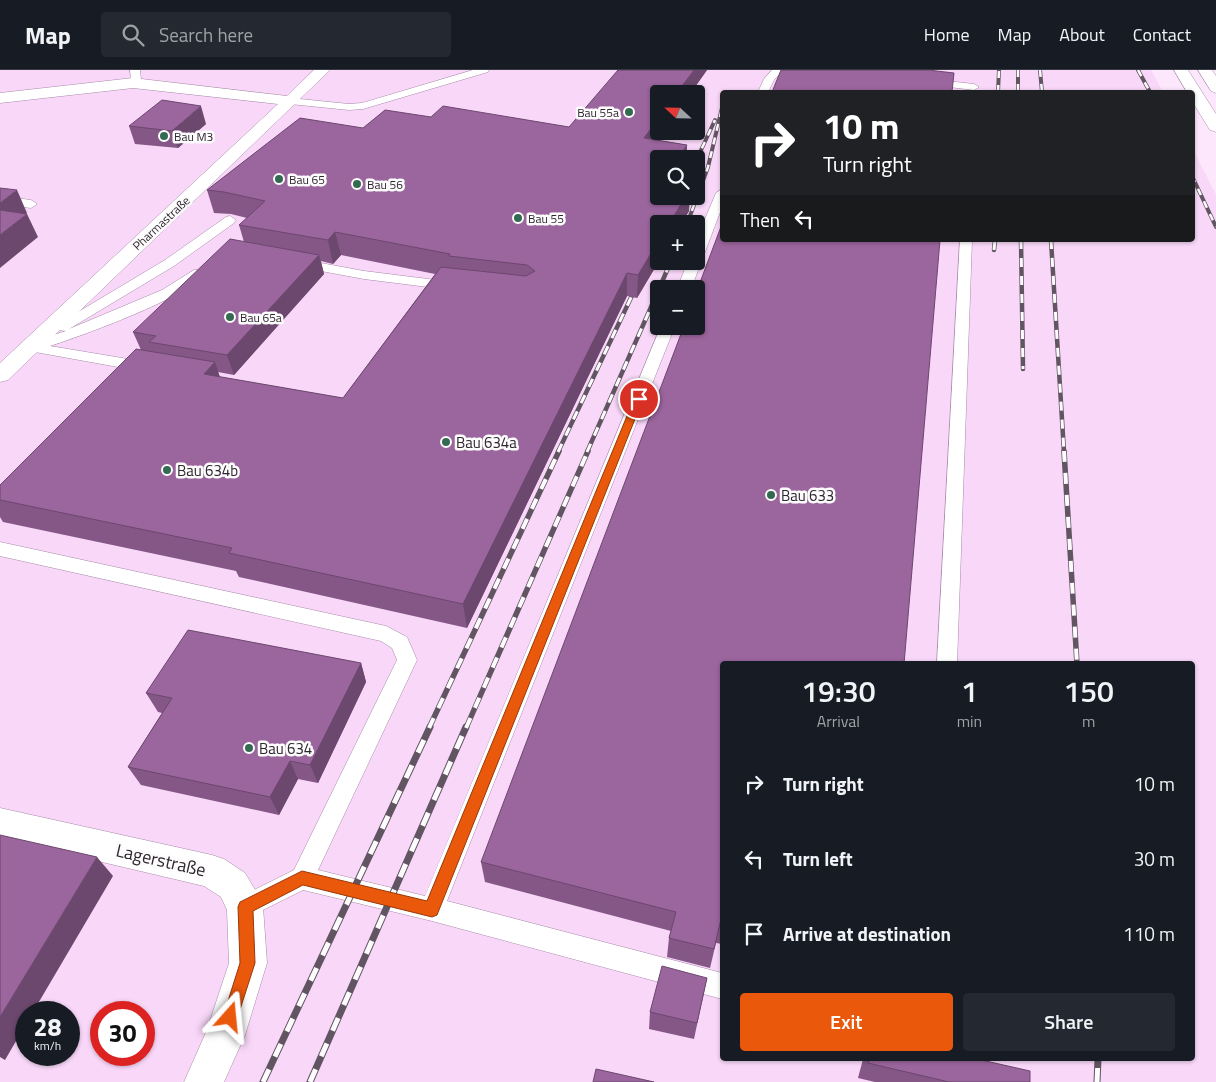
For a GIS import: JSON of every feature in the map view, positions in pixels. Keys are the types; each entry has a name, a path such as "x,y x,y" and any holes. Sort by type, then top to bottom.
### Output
{"street":[{"name":"Pharmastraße","path":"0,376 323,70"},
{"path":"1182,70 1194,90"},
{"path":"1205,70 1216,88"},
{"path":"0,98 134,77 290,100"},
{"path":"1195,92 1216,127"},
{"name":"Lagerstraße","path":"0,823 212,871 233,885 245,907 248,963 225,1035 204,1082"}],"lane":[{"path":"290,100 349,107 363,106 484,70"},
{"path":"764,90 769,79 778,70"},
{"path":"915,80 974,86"},
{"path":"705,235 720,198"},
{"path":"0,200 32,204"},
{"path":"30,347 160,270 201,243 230,220"},
{"path":"947,661 966,242"},
{"path":"286,260 364,275 470,288"},
{"path":"30,347 61,339 178,288 188,283 210,263"},
{"path":"432,910 664,335"},
{"path":"30,347 160,370"},
{"path":"109,377 122,364"},
{"path":"0,549 386,634 400,643 406,660 302,878 245,907"},
{"path":"302,878 720,985"}],"shaded area":[{"path":"0,70 1151,70 1162,90 720,90 720,242 1195,242 1195,153 1216,195 1216,1082 0,1082"}],"building":[{"path":"618,70 694,70 683,85 650,85 650,130 644,138 687,145 684,150 650,150 650,205 681,205 674,215 650,215 650,255 638,275 627,273 463,604 229,553 232,548 0,500 0,485 136,349 215,362 204,374 343,398 441,267 526,276 535,271 527,265 449,256 450,254 335,232 328,240 239,225 265,201 207,190 300,118 363,128 385,110 431,117 443,106 569,127"},
{"path":"781,70 928,70 954,73 952,90 773,90"},
{"path":"162,100 201,106 172,131 129,126"},
{"path":"0,188 17,190 0,203"},
{"path":"0,210 27,214 0,235"},
{"name":"Bau 633","path":"720,229 720,242 940,242 904,661 720,661 720,923 714,949 669,938 676,912 481,862 681,335 705,335 705,280 701,280"},
{"path":"230,239 319,255 227,355 149,342 156,336 133,332"},
{"name":"Bau 634","path":"188,630 361,663 310,765 290,761 270,797 128,767 172,698 146,693"},
{"path":"0,835 97,857 0,1017"},
{"path":"662,966 707,978 697,1023 650,1012"},
{"path":"868,1061 986,1061 1030,1071 1030,1082 949,1082 868,1063"},
{"path":"596,1069 654,1082 593,1082"}],"railway":[{"path":"998,90 999,70"},
{"path":"1018,70 1018,90"},
{"path":"1040,70 1042,90"},
{"path":"1138,70 1149,90"},
{"path":"690,215 708,167 720,116"},
{"path":"701,150 715,120"},
{"path":"1195,182 1216,227"},
{"path":"994,250 995,242"},
{"path":"1021,242 1023,369"},
{"path":"1051,242 1064,452"},
{"path":"587,452 667,270"},
{"path":"558,452 637,285"},
{"path":"429,728 559,451"},
{"path":"466,728 588,451"},
{"path":"1064,451 1077,661"},
{"path":"263,1082 430,727"},
{"path":"310,1082 466,727"},
{"path":"1097,1082 1098,1061"}],"place":[{"name":"Bau 55a","path":"629,112"},
{"name":"Bau M3","path":"164,136"},
{"name":"Bau 65","path":"279,179"},
{"name":"Bau 56","path":"357,184"},
{"name":"Bau 55","path":"518,218"},
{"name":"Bau 65a","path":"230,317"},
{"name":"Bau 634a","path":"446,442"},
{"name":"Bau 634b","path":"167,470"},
{"name":"Bau 633","path":"771,495"},
{"name":"Bau 634","path":"249,748"}],"route":[{"path":"230,1017 248,963 245,907 302,878 432,910 639,399"}]}
